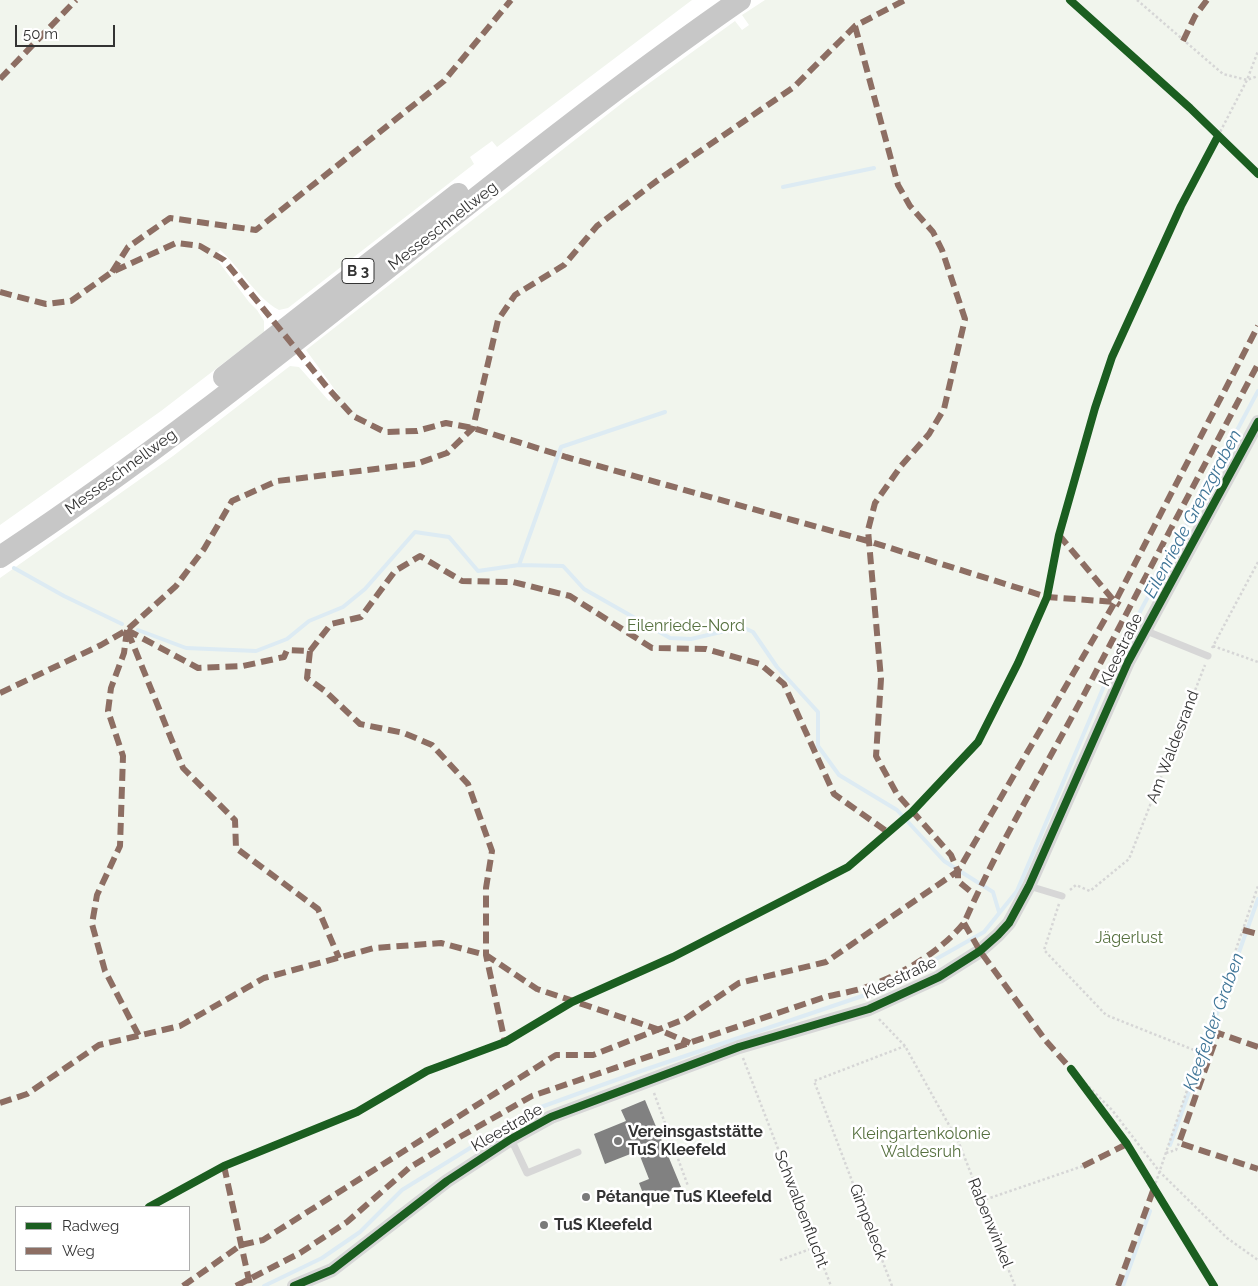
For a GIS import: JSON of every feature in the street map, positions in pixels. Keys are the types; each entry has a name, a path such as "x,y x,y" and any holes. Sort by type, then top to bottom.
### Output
{"highway":[{"name":"Messeschnellweg","path":"0,539 106,466 192,403 575,102 714,0"},
{"name":"Messeschnellweg","path":"0,557 201,415 585,113 740,0"}],"street":[{"name":"Kleestraße","path":"294,1286 332,1270 447,1181 511,1139 551,1117 739,1047 869,1009 939,977 980,950 1009,923 1029,886 1144,630 1258,422"}],"lane":[{"path":"1144,630 1208,656"},
{"path":"1029,886 1062,896"},
{"path":"511,1139 528,1173 578,1152"}],"path":[{"path":"1136,0 1224,74 1247,80 1258,76"},
{"path":"1214,145 1247,80 1258,51"},
{"path":"1211,129 1225,143"},
{"path":"1213,646 1258,662"},
{"path":"1159,1196 1152,1184 1166,1153 1199,1052 1212,1032 1258,886"},
{"path":"1062,896 1044,950 1106,1015 1199,1052"},
{"path":"1071,1069 1127,1144"},
{"path":"1071,1069 1112,1110 1159,1171 1227,1238 1258,1260"},
{"path":"649,1080 688,1186"},
{"path":"1166,1153 1176,1150 1179,1143"},
{"path":"981,1201 1083,1166"},
{"path":"780,1260 816,1247"}],"green space":[{"path":"0,0 692,0 497,147 492,141 470,157 474,164 288,308 279,310 270,304 220,250 215,257 257,310 264,321 264,332 161,411 0,525"},
{"name":"Eilenriede-Nord","path":"765,0 1258,0 1258,1286 0,1286 0,578 173,456 290,366 299,367 329,401 338,394 306,350 626,100 735,21 742,30 749,25 742,15"}],"building":[{"path":"645,1100 681,1187 646,1201 639,1183 649,1179 638,1151 605,1164 594,1134 626,1121 621,1110"}],"waterway":[{"path":"783,187 874,168"},
{"name":"Eilenriede Grenzgraben","path":"264,1286 322,1258 360,1232 402,1190 530,1111 638,1072 883,989 984,932 1017,891 1118,653 1258,391"},
{"path":"519,565 561,447 665,412"},
{"path":"138,630 186,648 256,651 287,639 309,621 343,607 365,589 415,532 449,537 478,571 519,565 563,566 584,589 670,638 691,639 742,627 753,632 777,667 818,712 818,746 839,775 897,810 944,861 993,892 999,912"},
{"path":"14,568 64,596 122,624"},
{"name":"Kleefelder Graben","path":"1170,1145 1258,899"},
{"name":"Kleefelder Graben","path":"1123,1286 1150,1211"}],"marked path":[{"path":"0,79 76,0"},
{"path":"112,272 128,247 170,218 256,230 444,81 511,0"},
{"path":"0,693 101,645 127,630 176,586 204,549 232,501 277,481 416,464 447,453 473,428 498,320 515,295 564,265 597,226 658,180 794,87 855,26 905,0"},
{"path":"1183,41 1195,16 1207,0"},
{"path":"855,26 898,185 910,206 933,232 942,250 965,319 944,409 929,434 901,466 875,503 868,530 881,679 876,756 897,794 951,855 958,871 958,881 976,896"},
{"path":"0,292 46,304 71,301 112,272 176,243 200,246 224,260 326,386 353,416 385,432 417,431 446,423 473,428 566,457 868,541 1047,597 1115,602 1120,605"},
{"path":"183,1286 241,1245 263,1240 556,1055 593,1055 685,1019 739,983 826,962 958,871 1115,602 1258,326"},
{"path":"236,1286 300,1253 347,1222 409,1168 532,1096 825,997 868,986 911,967 955,933 964,923 1008,833 1089,685 1258,364"},
{"path":"1059,535 1115,602"},
{"path":"127,630 198,668 243,666 284,657 287,650 310,651 331,624 361,617 395,571 420,556 462,581 513,582 570,596 652,648 706,649 760,664 784,684 834,794 889,833"},
{"path":"127,630 124,653 111,688 108,711 123,756 120,846 97,895 92,924 105,971 139,1036"},
{"path":"128,632 183,768 235,820 236,848 318,909 339,958"},
{"path":"310,651 307,678 325,691 360,724 404,733 432,745 468,784 492,851 486,888 486,955 505,1042"},
{"path":"964,923 980,951 1046,1041 1071,1069"},
{"path":"1243,930 1258,934"},
{"path":"0,1103 27,1094 99,1045 180,1026 264,978 374,948 441,943 486,955 537,989 657,1029 690,1043"},
{"path":"1258,1047 1218,1033 1179,1143 1258,1169"},
{"path":"1083,1166 1127,1144"},
{"path":"224,1166 250,1285"},
{"path":"1118,1286 1154,1188"}],"cycle path":[{"path":"1070,0 1190,108 1258,174"},
{"path":"151,1206 224,1166 357,1112 427,1071 505,1042 572,1002 673,957 848,867 912,812 978,742 1018,663 1047,597 1059,535 1095,408 1112,357 1181,206 1218,136"},
{"path":"294,1286 332,1270 447,1181 511,1139 551,1117 739,1047 869,1009 939,977 980,951 998,935 1009,923 1029,886 1128,662 1258,422"},
{"path":"1071,1069 1127,1144 1214,1286"}],"place":[{"name":"Vereinsgaststätte TuS Kleefeld","path":"618,1141"},
{"name":"Pétanque TuS Kleefeld","path":"586,1197"},
{"name":"TuS Kleefeld","path":"544,1225"}],"park label":[{"name":"Jägerlust","path":"1129,938"},
{"name":"Kleingartenkolonie Waldesruh","path":"921,1143"}]}
